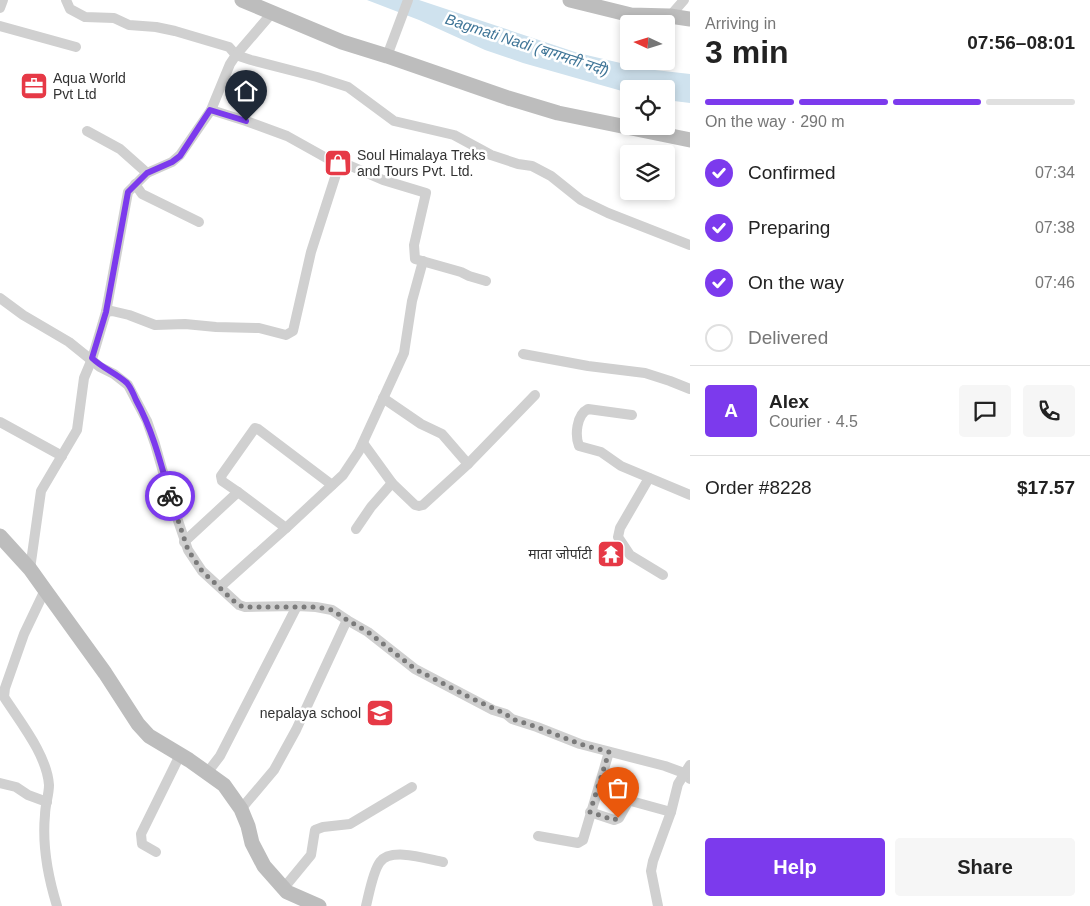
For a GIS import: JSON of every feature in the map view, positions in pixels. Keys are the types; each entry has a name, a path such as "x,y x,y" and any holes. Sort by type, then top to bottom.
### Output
{"street":[{"path":"0,8 3,0"},
{"path":"66,0 70,9 85,17 114,18 129,25 156,26 176,31 229,48 236,54 251,60 348,87 394,121 454,136 491,155 518,164 532,166 551,176 581,200 617,217 690,245"},
{"path":"242,0 342,42 508,98 558,113 690,140"},
{"path":"387,56 408,0"},
{"path":"570,0 632,15"},
{"path":"671,15 684,0"},
{"path":"30,570 41,491 78,430 84,378 106,312 128,192 147,173 172,162 180,156 210,110 236,54 272,13"},
{"path":"675,17 690,19"},
{"path":"0,26 76,47"},
{"path":"210,110 287,136 339,164 346,164 382,180 426,193 414,245 416,259 486,281"},
{"path":"87,131 120,149 147,173"},
{"path":"106,312 112,311 129,315 154,326 185,324 259,328 286,335 293,331 311,252 339,164"},
{"path":"135,184 142,194 199,222"},
{"path":"220,587 343,475 359,451 404,353 412,301 423,261"},
{"path":"0,298 23,315 69,342 100,366 128,384 155,444 184,542 202,571 238,605 245,607 316,607 332,610 368,632 415,669 493,710 506,714 512,719 580,744 657,763 688,773 678,784 671,812 653,861 651,871 658,906"},
{"path":"523,354 588,366 645,373 670,380 690,389"},
{"path":"363,443 392,483 415,505 423,505 468,464 535,395"},
{"path":"383,398 420,424 442,434 468,464"},
{"path":"632,415 584,411 580,416 576,439 579,446 600,452 621,466 690,495"},
{"path":"0,422 62,456"},
{"path":"286,528 222,481 221,476 255,428 332,485"},
{"path":"649,478 620,528 618,537 630,555 663,575"},
{"path":"356,529 371,507 392,483"},
{"path":"184,542 238,492"},
{"path":"0,536 45,590 105,673 138,724 149,736 224,785 241,809 252,843 264,866 283,889 294,896 319,906"},
{"path":"45,590 24,634 4,697 39,752 49,785 44,814 44,842 57,906"},
{"path":"207,773 220,756 297,606"},
{"path":"241,809 274,770 296,730 347,620"},
{"path":"538,836 578,843 583,840 609,752"},
{"path":"156,852 142,844 141,834 180,755"},
{"path":"0,783 16,787 28,795 47,802"},
{"path":"283,889 311,855 315,830 323,827 350,824 412,787"},
{"path":"590,812 614,820 618,818 628,802 631,801 671,812"},
{"path":"366,906 380,861 387,855 399,854 443,862"}],"water":[{"name":"Bagmati Nadi (बागमती नदी)","path":"367,0 419,0 578,53 620,63 620,70 655,70 690,74 690,103 675,101 675,80 620,80 620,90 523,63 485,50 419,20"}],"way so far":[{"path":"170,496 188,550 202,571 238,605 245,607 316,607 332,610 368,632 415,669 493,710 580,744 609,752 590,812 614,820 618,818"}],"place":[{"name":"Aqua World Pvt Ltd","path":"34,86"},
{"name":"Soul Himalaya Treks and Tours Pvt. Ltd.","path":"338,163"},
{"name":"माता जोर्पाटी","path":"611,554"},
{"name":"nepalaya school","path":"380,713"}],"route":[{"path":"170,496 147,421 128,384 100,366 92,358 106,312 128,192 147,173 172,162 180,156 210,110 246,121"}]}
